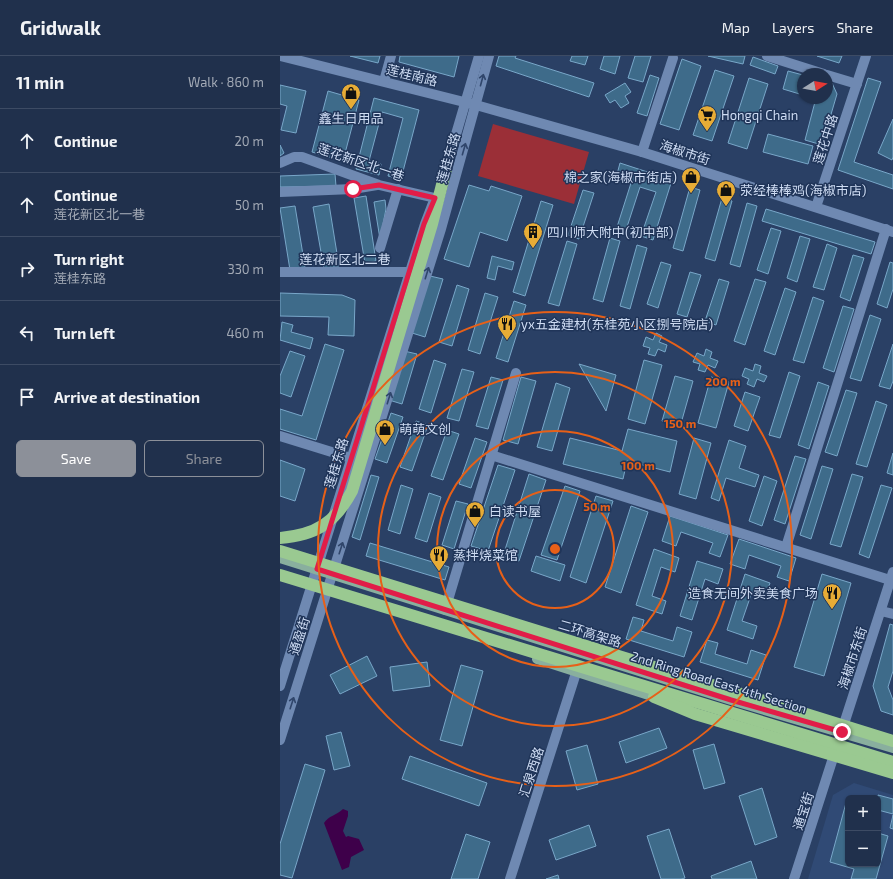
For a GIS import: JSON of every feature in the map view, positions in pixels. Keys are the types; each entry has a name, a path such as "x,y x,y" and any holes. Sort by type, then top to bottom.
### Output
{"highway":[{"path":"280,538 310,533 323,527 343,508 352,491 432,224 446,169"},
{"name":"二环高架路","path":"280,551 893,741"},
{"path":"280,575 578,670 893,762"},
{"path":"583,654 636,656 893,733"},
{"path":"578,670 695,714 893,773"}],"main road":[{"name":"2nd Ring Road East 4th Section","path":"280,558 583,654 893,748"},
{"path":"280,570 329,585 578,670 893,769"}],"street":[{"name":"莲桂南路","path":"281,56 471,104"},
{"path":"384,81 392,56"},
{"path":"471,104 479,56"},
{"path":"471,104 489,56"},
{"path":"767,56 806,68"},
{"name":"莲花中路","path":"816,207 866,56"},
{"path":"642,152 673,58"},
{"path":"833,76 857,84"},
{"name":"海椒市街","path":"471,104 642,152 889,230"},
{"name":"莲桂东路","path":"313,580 410,272 435,198 471,104"},
{"name":"莲桂东路","path":"329,585 441,229 471,104"},
{"name":"莲花新区北一巷","path":"280,163 302,156 379,185 435,198"},
{"path":"280,192 353,189 379,185"},
{"path":"380,248 398,190"},
{"path":"786,547 889,230"},
{"name":"莲花新区北二巷","path":"280,272 410,272"},
{"path":"445,610 516,373"},
{"path":"280,436 351,458"},
{"path":"491,455 786,547 892,576"},
{"name":"海椒市东街","path":"836,752 892,576"},
{"name":"通盈街","path":"280,686 313,580"},
{"name":"通盈街","path":"280,740 329,585"},
{"path":"881,610 893,614"},
{"name":"汇泉西路","path":"510,879 578,670"},
{"name":"通宝街","path":"794,879 836,752"}],"shaded area":[{"path":"493,124 589,152 574,204 478,176"},
{"path":"854,783 893,795 893,879 808,879 833,795"},
{"path":"343,809 348,811 348,816 343,831 346,837 348,836 359,839 364,850 351,857 349,867 342,870 324,823"}],"building":[{"path":"350,56 380,56 378,63"},
{"path":"400,56 459,56 454,77 399,62"},
{"path":"499,56 516,56 515,58 594,83 589,97 496,66"},
{"path":"572,56 588,56 585,65 570,61"},
{"path":"604,56 620,56 615,74 600,69"},
{"path":"635,56 651,56 643,82 628,78"},
{"path":"708,56 745,56 743,64"},
{"path":"817,56 842,56 839,63"},
{"path":"753,57 778,66 775,74 750,65"},
{"path":"682,59 701,66 679,130 660,124"},
{"path":"715,70 734,76 712,141 693,135"},
{"path":"788,71 797,73 797,93 783,89"},
{"path":"650,75 659,78 647,116 637,113"},
{"path":"749,78 768,84 747,149 728,143"},
{"path":"868,78 881,82 854,162 893,175 893,189 838,170"},
{"path":"625,83 631,92 625,96 629,103 621,108 615,100 610,103 605,95"},
{"path":"280,85 306,91 296,133 281,130 287,106 280,104"},
{"path":"833,85 837,94 822,145 805,140 814,104 833,104"},
{"path":"328,91 359,100 343,161 312,152"},
{"path":"374,98 419,110 401,179 388,176 403,118 382,112 369,161 381,164 379,175 356,169"},
{"path":"893,119 893,157 892,160 878,153"},
{"path":"768,134 813,146 808,164 763,152"},
{"path":"280,145 284,153 280,156"},
{"path":"620,163 672,180 653,240 641,236 656,192 640,187 626,230 617,227 631,183 616,178"},
{"path":"335,174 336,186 280,187 280,176"},
{"path":"469,185 489,191 491,186 522,196 507,241 480,232 469,267 444,259"},
{"path":"690,187 700,190 683,251 673,248"},
{"path":"583,190 594,193 579,239 568,235"},
{"path":"366,196 376,261 365,263 354,198"},
{"path":"722,198 732,201 715,261 705,258"},
{"path":"385,200 386,209 380,239 374,202"},
{"name":"四川师大附中(初中部)","path":"541,201 553,205 525,296 513,292"},
{"path":"747,203 757,206 740,267 730,264"},
{"path":"329,204 339,266 324,269 313,207"},
{"path":"295,206 305,267 290,270 280,208"},
{"path":"766,209 875,242 871,254 762,221"},
{"path":"771,228 781,231 768,274 757,270"},
{"path":"800,236 810,239 797,282 787,278"},
{"path":"610,238 620,241 603,302 593,299"},
{"path":"567,241 577,244 559,306 548,303"},
{"path":"827,244 837,248 824,290 813,287"},
{"path":"637,245 647,248 630,309 620,306"},
{"path":"853,255 864,258 850,301 840,297"},
{"path":"492,256 514,262 512,270 498,266 495,280 487,278"},
{"path":"661,262 671,265 658,308 647,304"},
{"path":"890,262 893,263 893,289 887,308 877,304"},
{"path":"690,272 701,275 687,317 677,314"},
{"path":"430,276 443,279 425,337 412,333"},
{"path":"719,279 729,282 716,325 705,321"},
{"path":"755,279 766,282 745,345 734,341"},
{"path":"457,285 469,289 452,346 439,342"},
{"path":"785,288 796,292 775,355 764,351"},
{"path":"280,293 342,295 355,300 354,336 328,335 329,317 280,316"},
{"path":"485,293 498,297 480,354 468,350"},
{"path":"813,297 824,301 804,363 793,360"},
{"path":"514,301 526,305 508,362 496,358"},
{"path":"843,306 854,309 834,372 823,368"},
{"path":"870,315 881,319 861,381 850,378"},
{"path":"282,322 293,325 291,332 313,338 310,349 280,340"},
{"path":"656,333 662,336 659,342 667,345 665,352 658,349 655,356 648,354 650,348 643,346 646,337 653,340"},
{"path":"325,344 344,350 316,440 280,429 280,409 302,416"},
{"path":"893,344 893,381 890,389 879,386"},
{"path":"706,349 712,352 710,358 718,361 715,368 708,365 705,372 698,370 700,364 693,362 697,353 704,356"},
{"path":"290,351 305,356 291,397 280,393 280,376"},
{"path":"404,351 417,354 402,404 389,400"},
{"path":"434,360 446,364 431,413 419,409"},
{"path":"644,360 662,365 645,424 628,419"},
{"path":"579,364 616,375 606,411"},
{"path":"755,364 761,366 759,373 767,376 764,382 757,379 754,387 747,384 749,379 742,376 745,368 753,371"},
{"path":"462,369 474,372 459,421 447,418"},
{"path":"789,372 800,376 780,438 769,435"},
{"path":"675,376 693,381 680,427 662,421"},
{"path":"491,377 503,380 488,429 476,426"},
{"path":"521,377 536,381 518,444 503,440"},
{"path":"711,377 729,382 716,428 698,423"},
{"path":"818,382 829,386 809,449 798,445"},
{"path":"556,383 570,388 552,451 537,447"},
{"path":"846,390 857,393 837,456 825,452"},
{"path":"745,392 760,397 748,431 734,426"},
{"path":"876,401 887,405 867,467 856,464"},
{"path":"391,413 403,417 387,463 375,459"},
{"path":"416,421 428,425 412,471 400,467"},
{"path":"628,429 677,441 670,472 627,461 623,479 563,464 570,438 622,451"},
{"path":"447,430 459,434 443,480 431,476"},
{"path":"475,438 487,442 471,488 459,484"},
{"path":"694,438 711,443 696,499 679,494"},
{"path":"729,440 746,446 739,468 759,475 755,487 726,478 719,501 711,498"},
{"path":"893,453 893,475 887,473"},
{"path":"795,456 806,459 785,524 774,520"},
{"path":"280,460 305,469 295,501 280,496"},
{"path":"498,465 515,470 488,551 471,546"},
{"path":"822,466 833,469 811,539 800,535"},
{"path":"529,474 546,480 519,561 503,556"},
{"path":"852,474 863,477 841,547 830,544"},
{"path":"371,475 379,477 360,540 352,537"},
{"path":"764,476 777,481 762,526 749,521"},
{"path":"401,485 413,489 400,534 388,530"},
{"path":"881,485 892,488 869,558 859,554"},
{"path":"565,486 580,491 557,560 541,555"},
{"path":"429,493 441,497 427,542 415,538"},
{"path":"596,496 613,501 586,583 570,577"},
{"path":"456,501 468,504 454,549 442,545"},
{"path":"631,506 648,512 621,593 605,587"},
{"path":"670,516 728,535 720,557 709,553 713,543 681,532 676,546 662,541"},
{"path":"739,539 796,558 789,581 777,577 781,566 749,555 745,569 730,564"},
{"path":"370,543 449,567 445,580 366,556"},
{"path":"654,549 679,558 675,572 661,567 652,596 666,601 662,614 636,605"},
{"path":"536,556 565,565 560,581 531,571"},
{"path":"697,561 723,569 718,584 705,579 692,620 680,616"},
{"path":"745,574 770,583 765,597 752,592 742,621 757,626 753,639 727,630"},
{"path":"822,574 851,583 824,676 794,667"},
{"path":"633,617 644,620 641,631 673,641 677,627 692,632 684,657 626,639"},
{"path":"890,624 893,625 893,671 888,687 893,700 893,715 881,711 873,686"},
{"path":"707,640 718,643 715,654 747,664 751,650 766,655 758,680 700,662"},
{"path":"367,656 377,676 340,694 330,675"},
{"path":"427,662 430,686 393,691 390,667"},
{"path":"461,665 483,671 462,746 440,740"},
{"path":"659,728 667,748 626,763 619,742"},
{"path":"341,732 350,766 334,770 326,736"},
{"path":"714,744 725,783 704,789 693,750"},
{"path":"587,745 598,784 577,790 566,751"},
{"path":"410,756 487,783 479,806 402,779"},
{"path":"305,764 325,770 292,878 280,875 280,844"},
{"path":"762,788 777,837 755,845 739,796"},
{"path":"881,796 893,799 893,814 881,811"},
{"path":"845,807 845,866 830,862"},
{"path":"893,815 893,829 890,828"},
{"path":"589,825 596,846 556,860 549,840"},
{"path":"669,829 685,878 661,879 647,836"},
{"path":"466,834 490,842 478,879 451,879"},
{"path":"881,834 888,836 881,861"},
{"path":"751,861 757,879 712,879 711,876"},
{"path":"847,867 879,867 876,879 851,879 854,869"},
{"path":"558,875 559,879 546,879"}],"place":[{"name":"鑫生日用品","path":"351,110"},
{"name":"Hongqi Chain","path":"707,132"},
{"name":"棉之家(海椒市街店)","path":"691,194"},
{"name":"荥经棒棒鸡(海椒市店)","path":"726,207"},
{"name":"四川师大附中(初中部)","path":"533,249"},
{"name":"yx五金建材(东桂苑小区捌号院店)","path":"507,341"},
{"name":"萌萌文创","path":"385,446"},
{"name":"白读书屋","path":"475,528"},
{"name":"蒸拌烧菜馆","path":"439,572"},
{"name":"造食无间外卖美食广场","path":"832,610"}],"route":[{"path":"353,189 379,185 435,198 424,224 317,569 731,700 842,732"}]}
